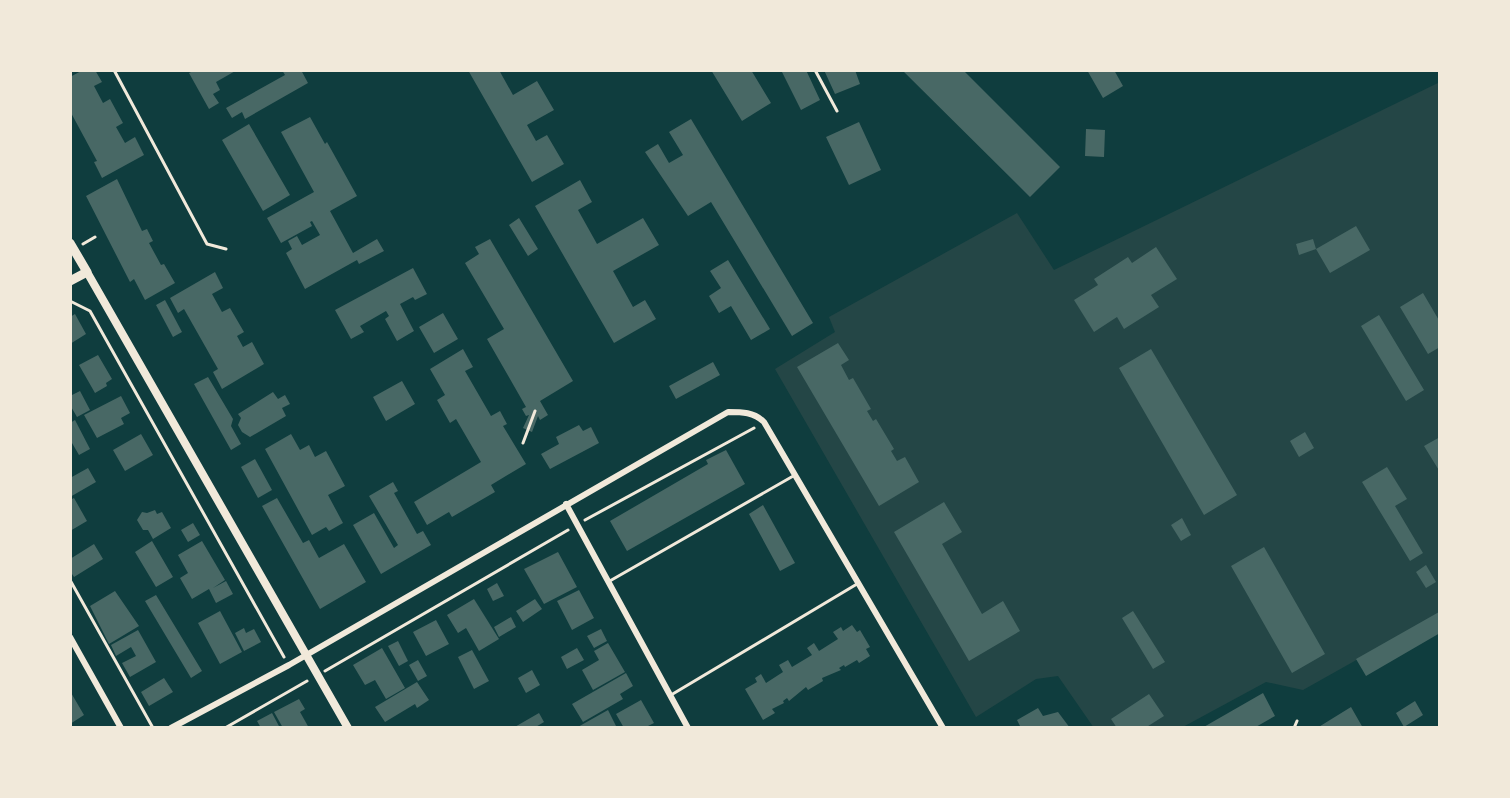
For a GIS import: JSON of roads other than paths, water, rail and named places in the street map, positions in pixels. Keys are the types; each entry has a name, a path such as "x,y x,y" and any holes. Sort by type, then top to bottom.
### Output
{"main road":[{"path":"70,243 87,272 70,281"}],"street":[{"path":"87,272 348,728"},
{"path":"171,728 307,655 728,412 744,411 764,422 943,728"},
{"path":"566,504 688,728"},
{"path":"70,637 121,728"}],"lane":[{"path":"815,70 837,111"},
{"path":"607,583 795,475"},
{"path":"671,695 858,583"}]}
